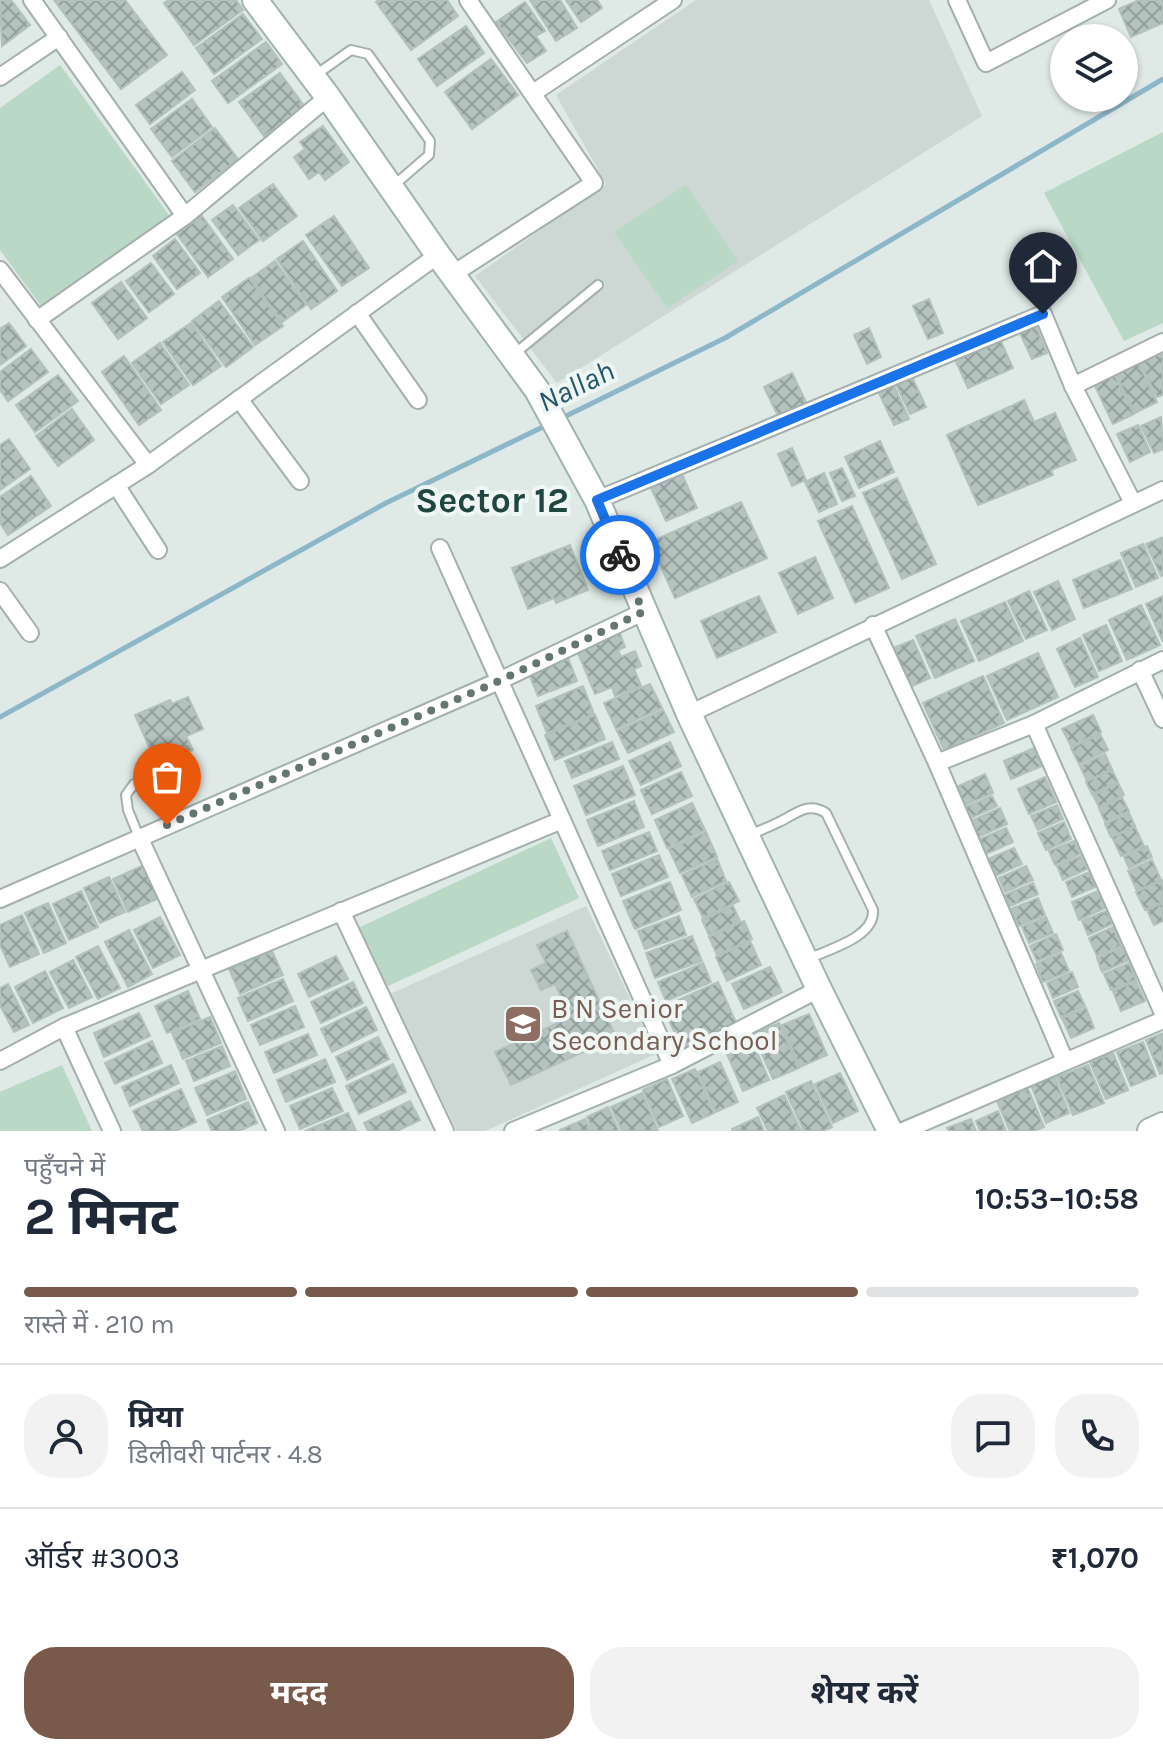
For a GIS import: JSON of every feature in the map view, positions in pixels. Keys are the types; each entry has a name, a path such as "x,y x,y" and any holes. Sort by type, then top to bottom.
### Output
{"street":[{"path":"32,0 185,216"},
{"path":"255,0 537,390 597,500 689,714 890,1131"},
{"path":"453,274 594,183 468,0"},
{"path":"533,93 673,0"},
{"path":"957,0 986,63 1107,0"},
{"path":"0,77 59,37"},
{"path":"37,320 185,216 328,97"},
{"path":"0,559 148,465 438,255"},
{"path":"0,270 148,465"},
{"path":"357,313 418,400"},
{"path":"597,500 1043,314 1073,386 1133,503"},
{"path":"1073,386 1163,342"},
{"path":"239,399 300,481"},
{"path":"116,485 158,550"},
{"path":"689,714 1163,490"},
{"path":"440,548 672,1065"},
{"path":"0,591 30,633"},
{"path":"0,899 499,681 643,612"},
{"path":"873,625 937,763 1065,1061"},
{"path":"937,763 1034,724 1163,660"},
{"path":"1140,670 1163,719"},
{"path":"1034,724 1163,1013"},
{"path":"0,1061 64,1027 562,820"},
{"path":"139,837 276,1131"},
{"path":"341,911 445,1131"},
{"path":"513,1131 672,1065 819,989"},
{"path":"903,1131 1163,1020"},
{"path":"64,1027 112,1131"},
{"path":"1150,1131 1163,1125"}],"lane":[{"path":"313,77 351,50 368,54 430,141 429,155 391,188"},
{"path":"512,356 598,285"},
{"path":"139,837 128,810 126,795 134,784 171,770"},
{"path":"747,836 802,809 813,807 822,810 873,910 874,920 865,933 805,960"}],"shaded area":[{"path":"696,0 929,0 982,116 557,383 475,276 606,184 556,95"},
{"name":"B N Senior Secondary School","path":"586,906 656,1054 485,1131 457,1131 390,994"}],"green space":[{"path":"60,65 169,215 42,307 0,250 0,108"},
{"path":"1163,132 1163,323 1124,341 1044,193"},
{"path":"686,185 738,261 667,308 614,232"},
{"path":"551,838 579,898 386,987 358,928"},
{"path":"62,1065 92,1131 0,1131 0,1092"}],"building":[{"path":"0,0 11,0 30,25 2,46"},
{"path":"54,0 125,0 167,55 121,89"},
{"path":"169,0 236,0 243,10 194,45 164,3"},
{"path":"447,0 458,16 411,50 376,2"},
{"path":"530,0 560,0 577,28 556,41"},
{"path":"566,0 597,0 602,8 581,22"},
{"path":"1139,0 1163,0 1163,23 1138,34 1138,24 1125,24 1119,9"},
{"path":"525,2 545,31 536,36 546,51 527,63 496,22"},
{"path":"243,14 262,39 214,74 196,48"},
{"path":"466,26 484,53 437,86 418,59"},
{"path":"266,42 282,64 228,103 212,81"},
{"path":"491,59 518,95 472,129 445,92"},
{"path":"182,72 195,90 150,124 136,105"},
{"path":"280,73 305,107 264,136 239,102"},
{"path":"192,99 212,127 172,157 151,129"},
{"path":"323,126 349,162 325,180 319,172 309,179 294,157 305,149 300,142"},
{"path":"215,128 238,159 195,192 172,161"},
{"path":"273,184 297,216 263,241 239,208"},
{"path":"233,205 259,240 238,255 212,220"},
{"path":"202,216 233,259 208,277 177,234"},
{"path":"334,216 369,268 342,286 306,235"},
{"path":"175,239 200,273 177,289 153,256"},
{"path":"303,241 337,291 311,309 277,259"},
{"path":"275,261 306,305 282,322 251,278"},
{"path":"151,263 174,294 149,312 126,281"},
{"path":"249,278 283,326 255,345 222,297"},
{"path":"121,282 147,318 118,339 92,303"},
{"path":"929,299 943,333 928,339 913,306"},
{"path":"219,301 253,347 226,367 192,321"},
{"path":"9,323 26,346 0,365 0,329"},
{"path":"191,323 221,366 193,385 163,342"},
{"path":"1035,324 1047,353 1032,359 1019,331"},
{"path":"869,328 881,357 867,364 854,335"},
{"path":"998,335 1013,368 968,388 953,355"},
{"path":"160,343 189,385 161,404 132,363"},
{"path":"31,349 48,372 8,401 0,390 0,372"},
{"path":"1160,351 1163,357 1163,395 1157,397 1139,361"},
{"path":"124,356 161,410 139,425 102,372"},
{"path":"1138,362 1157,402 1135,413 1115,373"},
{"path":"792,373 807,404 779,418 764,387"},
{"path":"1114,374 1134,414 1113,424 1094,384"},
{"path":"58,375 78,401 35,432 16,405"},
{"path":"912,377 926,407 910,414 896,384"},
{"path":"894,386 909,419 894,425 879,393"},
{"path":"1024,400 1034,422 1055,413 1076,460 1051,470 1053,475 978,505 947,435"},
{"path":"72,409 94,440 58,466 36,436"},
{"path":"1161,417 1163,449 1154,453 1141,426"},
{"path":"1138,425 1150,452 1130,462 1117,434"},
{"path":"9,439 30,469 0,490 0,445"},
{"path":"880,441 894,472 859,488 845,457"},
{"path":"792,448 806,480 792,486 778,454"},
{"path":"677,463 697,508 666,521 646,477"},
{"path":"842,468 855,496 842,501 830,473"},
{"path":"824,473 837,504 819,512 805,482"},
{"path":"31,476 51,506 8,535 0,523 0,497"},
{"path":"897,478 936,564 902,579 863,493"},
{"path":"741,502 767,558 675,598 650,542"},
{"path":"852,506 889,588 855,603 818,521"},
{"path":"1163,537 1163,575 1161,576 1146,544"},
{"path":"1143,544 1158,578 1136,587 1121,553"},
{"path":"570,545 588,590 556,603 554,598 528,609 512,568"},
{"path":"815,557 833,598 798,614 779,573"},
{"path":"1120,560 1132,589 1084,608 1073,580"},
{"path":"1058,581 1075,619 1052,630 1034,592"},
{"path":"1029,591 1047,630 1026,639 1008,601"},
{"path":"759,596 776,632 717,658 701,621"},
{"path":"1163,596 1163,642 1146,604"},
{"path":"1005,602 1023,641 979,661 961,621"},
{"path":"1141,605 1160,645 1127,660 1109,620"},
{"path":"955,619 974,661 935,678 916,636"},
{"path":"1106,625 1122,661 1099,671 1083,635"},
{"path":"619,631 625,647 618,650 621,657 635,651 641,666 634,669 641,686 615,696 612,687 595,694 576,648"},
{"path":"1080,638 1098,677 1075,687 1057,649"},
{"path":"913,640 930,678 908,688 891,649"},
{"path":"1038,653 1058,697 1007,720 987,676"},
{"path":"568,658 577,681 538,696 529,674"},
{"path":"983,676 1004,723 944,750 923,703"},
{"path":"650,684 662,708 616,729 604,703"},
{"path":"583,686 594,714 547,733 536,706"},
{"path":"188,697 203,729 186,736 193,750 157,765 135,715 170,700 172,704"},
{"path":"663,710 674,732 628,753 617,731"},
{"path":"595,715 605,739 555,760 545,735"},
{"path":"1093,715 1101,732 1071,746 1062,729"},
{"path":"1100,734 1108,750 1079,764 1071,748"},
{"path":"612,742 619,759 572,778 565,761"},
{"path":"670,742 681,766 641,785 629,761"},
{"path":"1034,748 1042,766 1011,779 1004,761"},
{"path":"1105,754 1112,769 1087,781 1080,766"},
{"path":"623,766 635,795 586,815 574,786"},
{"path":"1112,770 1118,782 1092,794 1086,782"},
{"path":"681,772 692,796 652,814 641,790"},
{"path":"985,774 993,793 960,807 952,789"},
{"path":"1045,777 1056,802 1029,814 1018,789"},
{"path":"1118,783 1124,795 1099,807 1093,795"},
{"path":"992,796 997,806 971,818 966,807"},
{"path":"1122,798 1129,811 1105,822 1099,808"},
{"path":"634,801 644,827 598,846 587,820"},
{"path":"692,803 705,830 667,848 655,820"},
{"path":"1057,805 1063,819 1038,830 1031,816"},
{"path":"1000,808 1007,824 978,837 971,821"},
{"path":"1129,813 1135,826 1111,837 1105,824"},
{"path":"1064,822 1071,839 1046,850 1038,833"},
{"path":"1135,827 1144,846 1121,856 1112,837"},
{"path":"1006,828 1013,842 986,854 980,839"},
{"path":"649,832 657,851 610,870 602,851"},
{"path":"706,832 717,857 680,873 669,849"},
{"path":"1074,841 1080,854 1055,865 1049,851"},
{"path":"1147,846 1152,857 1129,868 1124,857"},
{"path":"1014,848 1022,864 995,876 988,859"},
{"path":"659,855 668,877 621,896 612,874"},
{"path":"1081,856 1087,869 1063,880 1057,866"},
{"path":"717,859 726,881 692,897 682,875"},
{"path":"1152,860 1161,880 1137,891 1128,871"},
{"path":"144,865 159,898 128,912 113,879"},
{"path":"1026,866 1033,880 1005,892 999,878"},
{"path":"1089,872 1095,887 1072,897 1066,882"},
{"path":"109,877 125,912 100,923 84,888"},
{"path":"1162,880 1163,902 1145,910 1136,892"},
{"path":"670,882 681,910 635,929 623,901"},
{"path":"729,882 739,901 703,918 694,899"},
{"path":"1033,883 1038,894 1010,906 1005,895"},
{"path":"81,891 98,927 69,940 53,904"},
{"path":"1098,891 1105,908 1079,920 1072,902"},
{"path":"1038,898 1045,915 1019,926 1011,909"},
{"path":"48,903 66,943 44,953 25,913"},
{"path":"1163,903 1163,921 1154,925 1147,910"},
{"path":"733,906 740,921 709,935 702,920"},
{"path":"1106,911 1112,924 1088,935 1082,921"},
{"path":"22,915 39,954 10,967 0,945 0,925"},
{"path":"679,916 686,935 645,949 638,931"},
{"path":"160,917 180,955 153,968 134,930"},
{"path":"1046,917 1053,933 1029,943 1022,927"},
{"path":"744,921 752,939 717,955 709,937"},
{"path":"1113,927 1121,946 1097,956 1089,938"},
{"path":"129,930 152,974 128,987 105,942"},
{"path":"567,931 616,1037 511,1085 495,1052 571,1017 555,984 541,990 531,970 546,963 537,945"},
{"path":"1056,934 1063,950 1037,961 1030,946"},
{"path":"692,936 702,961 655,978 646,953"},
{"path":"750,941 761,965 727,981 716,957"},
{"path":"98,946 120,988 98,999 76,957"},
{"path":"1123,947 1129,960 1102,972 1097,958"},
{"path":"272,951 283,975 240,994 229,969"},
{"path":"1061,953 1069,971 1043,982 1036,964"},
{"path":"336,956 348,979 309,997 298,974"},
{"path":"73,960 92,997 69,1008 50,972"},
{"path":"703,963 711,982 666,1001 658,982"},
{"path":"1129,963 1136,980 1111,990 1104,974"},
{"path":"770,967 782,992 744,1009 732,984"},
{"path":"45,971 63,1008 33,1023 15,987"},
{"path":"1072,972 1078,987 1053,998 1047,983"},
{"path":"283,979 293,1001 248,1021 238,998"},
{"path":"1136,981 1145,1001 1121,1011 1113,991"},
{"path":"353,982 363,1003 321,1023 311,1002"},
{"path":"718,982 737,1025 682,1049 663,1007"},
{"path":"8,984 29,1025 14,1032 0,1005 0,988"},
{"path":"188,991 200,1019 167,1033 155,1006"},
{"path":"1078,991 1085,1006 1061,1017 1054,1001"},
{"path":"295,1006 304,1027 260,1045 251,1025"},
{"path":"366,1007 377,1030 332,1052 321,1029"},
{"path":"1086,1008 1094,1028 1071,1038 1062,1018"},
{"path":"139,1013 150,1036 104,1057 94,1033"},
{"path":"809,1014 827,1055 800,1067 782,1025"},
{"path":"210,1017 221,1043 183,1059 172,1033"},
{"path":"779,1023 799,1068 773,1079 753,1034"},
{"path":"1163,1033 1163,1073 1160,1074 1146,1040"},
{"path":"308,1034 317,1055 274,1073 265,1052"},
{"path":"750,1036 769,1080 743,1091 724,1047"},
{"path":"378,1037 389,1059 347,1080 336,1057"},
{"path":"152,1041 162,1063 115,1084 105,1063"},
{"path":"1143,1042 1156,1076 1131,1086 1117,1052"},
{"path":"222,1046 230,1066 194,1081 186,1061"},
{"path":"1113,1053 1128,1090 1106,1099 1090,1062"},
{"path":"325,1059 335,1082 286,1102 277,1080"},
{"path":"720,1062 738,1102 716,1112 698,1072"},
{"path":"393,1064 406,1092 359,1114 346,1086"},
{"path":"171,1065 179,1083 130,1106 122,1087"},
{"path":"1088,1065 1104,1103 1073,1115 1057,1077"},
{"path":"695,1069 714,1113 692,1123 672,1079"},
{"path":"235,1071 246,1099 207,1115 195,1088"},
{"path":"1052,1071 1069,1113 1046,1123 1029,1080"},
{"path":"840,1073 858,1111 833,1123 815,1084"},
{"path":"667,1079 683,1116 659,1127 643,1090"},
{"path":"811,1081 832,1127 823,1131 804,1131 786,1092"},
{"path":"332,1088 343,1111 300,1129 290,1106"},
{"path":"181,1089 196,1122 175,1131 143,1131 133,1111"},
{"path":"1028,1089 1044,1127 1034,1131 1010,1131 997,1101"},
{"path":"642,1093 658,1131 622,1131 611,1107"},
{"path":"784,1095 801,1131 768,1131 757,1108"},
{"path":"410,1101 420,1120 397,1131 368,1131 364,1123"},
{"path":"248,1102 257,1123 239,1131 212,1131 207,1120"},
{"path":"608,1107 619,1131 593,1131 587,1117"},
{"path":"998,1111 1006,1131 980,1131 976,1121"},
{"path":"348,1113 356,1131 305,1131"},
{"path":"758,1117 764,1131 733,1131 732,1129"},
{"path":"585,1119 591,1131 560,1131 560,1130"},
{"path":"971,1119 976,1131 949,1131 947,1128"}],"waterway":[{"name":"Nallah","path":"562,418 725,338 1163,79"},
{"name":"Nallah","path":"0,717 386,503 549,424"}],"way so far":[{"path":"167,825 499,681 643,612 620,555"}],"place":[{"name":"B N Senior Secondary School","path":"523,1024"}],"district":[{"name":"Sector 12","path":"492,499"}],"route":[{"path":"620,555 597,500 1043,314"}]}
